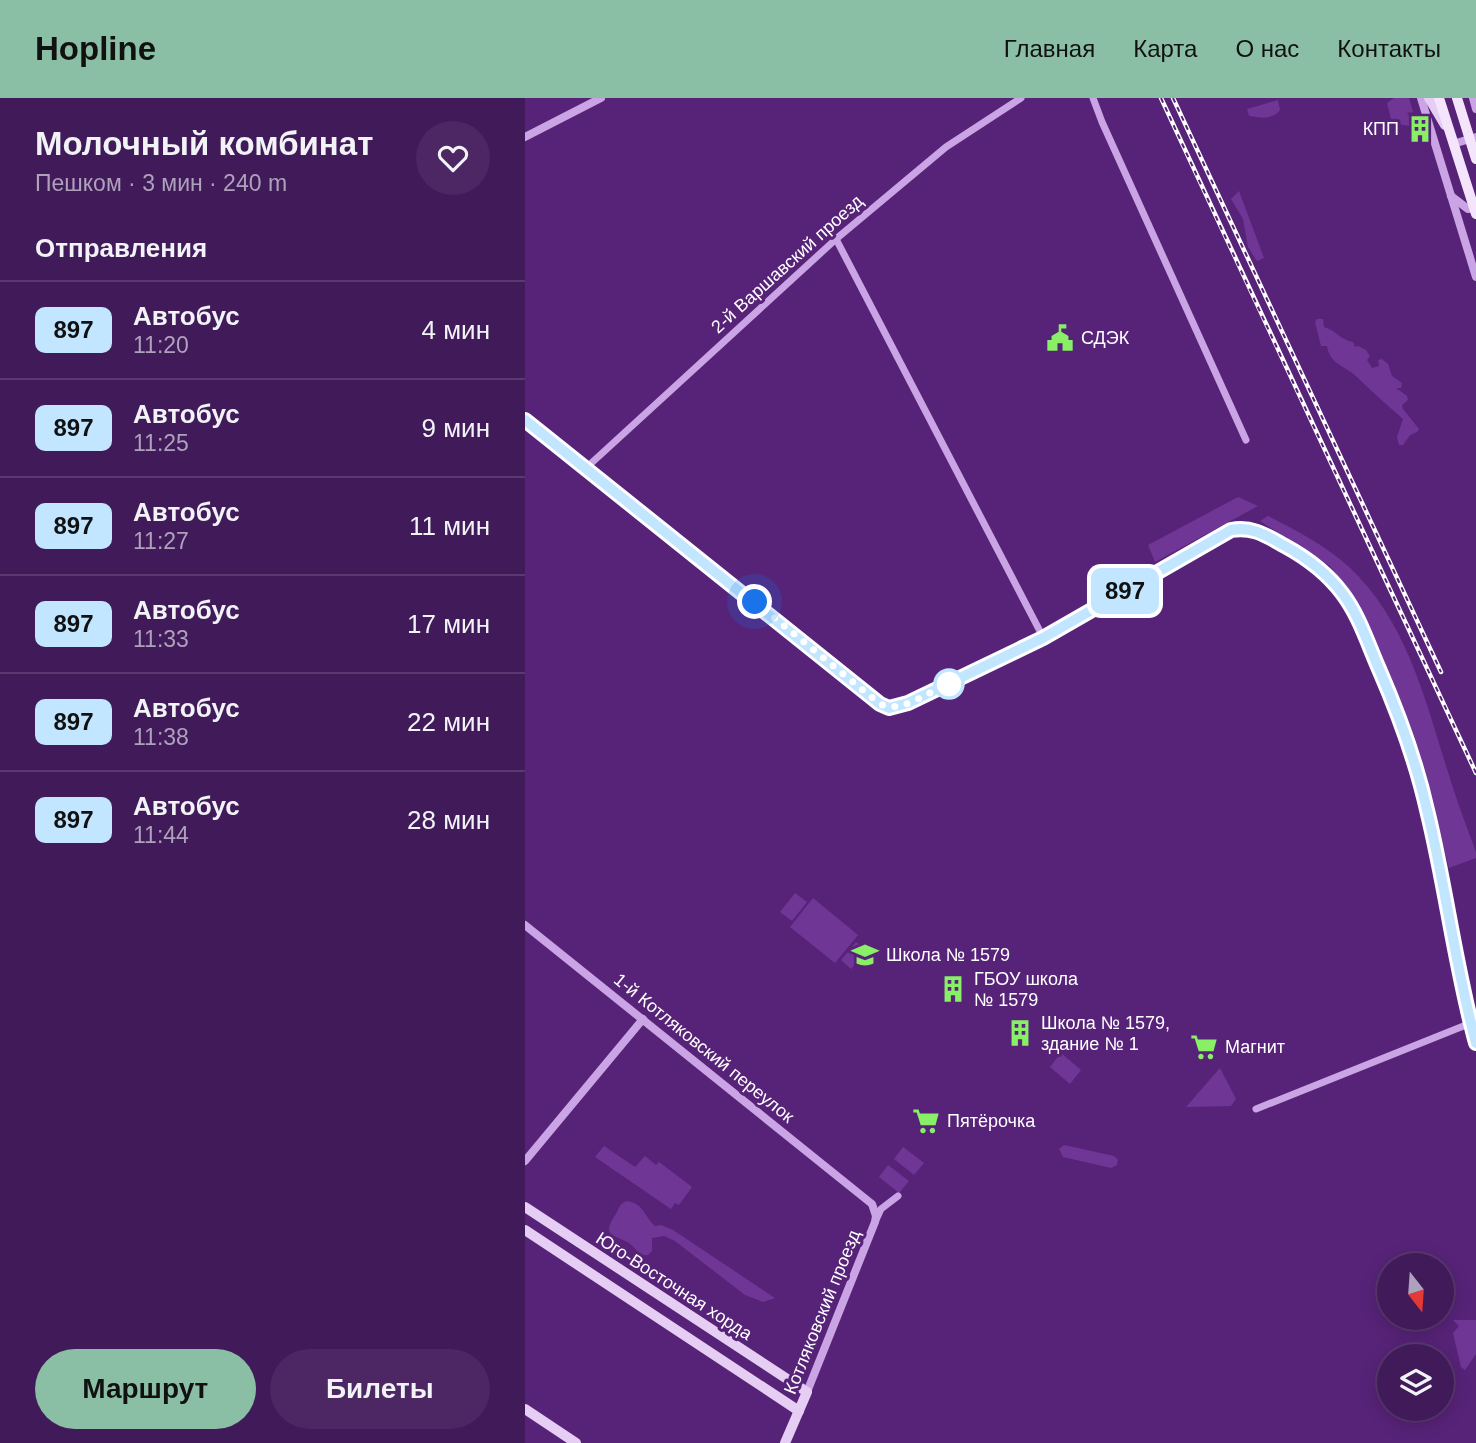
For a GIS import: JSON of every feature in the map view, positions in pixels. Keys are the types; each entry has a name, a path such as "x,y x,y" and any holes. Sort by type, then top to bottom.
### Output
{"main road":[{"path":"1429,98 1452,139"},
{"path":"1439,98 1475,210"},
{"path":"1457,98 1473,138 1476,159"},
{"name":"Юго-Восточная хорда","path":"525,1207 807,1392"},
{"name":"Юго-Восточная хорда","path":"525,1230 799,1411"},
{"name":"Котляковский проезд","path":"785,1443 807,1392"},
{"path":"525,1409 576,1443"}],"street":[{"path":"525,137 601,98"},
{"name":"2-й Варшавский проезд","path":"586,468 836,239 946,147 1021,98"},
{"path":"1093,98 1246,440"},
{"path":"1421,98 1476,276"},
{"path":"1473,98 1476,109"},
{"path":"1452,139 1473,138"},
{"path":"1450,194 1461,205 1475,210"},
{"path":"836,239 1043,638"},
{"path":"525,420 880,704 889,708 908,703 1043,638 1231,530 1245,527 1261,532 1296,552 1326,574 1344,595 1358,620 1413,757 1427,810 1476,1043"},
{"name":"1-й Котляковский переулок","path":"525,925 872,1204"},
{"path":"525,1161 643,1019"},
{"path":"1256,1109 1471,1023"},
{"path":"875,1222 881,1209 898,1196"},
{"path":"872,1204 886,1205"},
{"name":"Котляковский проезд","path":"807,1392 875,1222 872,1204"}],"shaded area":[{"path":"1394,98 1409,98 1413,112 1407,113 1412,120 1409,126 1392,123 1387,103"},
{"path":"1278,100 1280,110 1270,117 1249,116 1247,109"},
{"path":"1239,191 1264,258 1257,261 1248,247 1243,219 1231,199"},
{"path":"1317,319 1323,319 1324,327 1353,342 1355,347 1366,350 1370,356 1367,360 1372,368 1379,366 1378,360 1382,359 1388,364 1392,376 1402,383 1401,388 1396,388 1407,396 1408,400 1402,405 1403,409 1419,429 1410,435 1403,445 1399,445 1397,437 1403,419 1353,373 1335,361 1327,346 1321,346 1315,322"},
{"path":"1238,497 1258,506 1155,562 1148,545"},
{"path":"1268,516 1340,559 1369,588 1386,612 1412,663 1422,690 1476,858 1449,868 1421,760 1359,606 1330,566 1260,521"},
{"path":"795,893 807,902 792,921 780,912"},
{"path":"813,898 858,935 835,963 790,927"},
{"path":"856,942 866,950 851,969 841,960"},
{"path":"1061,1053 1081,1070 1070,1084 1050,1067"},
{"path":"1220,1068 1236,1099 1231,1106 1186,1107"},
{"path":"1064,1145 1114,1156 1118,1160 1117,1165 1111,1168 1063,1157 1059,1149"},
{"path":"604,1146 635,1167 645,1156 656,1165 659,1162 692,1187 679,1205 675,1203 671,1209 595,1157"},
{"path":"903,1147 924,1163 914,1175 894,1159"},
{"path":"888,1165 909,1181 899,1193 879,1177"},
{"path":"627,1201 640,1208 655,1226 661,1225 673,1230 775,1298 763,1302 745,1295 675,1241 664,1236 652,1238 652,1251 648,1255 641,1255 629,1243 610,1232 610,1224 619,1208"},
{"path":"1454,1320 1476,1320 1476,1354 1465,1370 1461,1367 1453,1333 1459,1326"}],"railway":[{"path":"1161,98 1476,773"},
{"path":"1173,98 1441,672"}],"bus line":[{"name":"897","path":"525,420 880,704 889,708 908,703 1043,638 1231,530 1245,527 1261,532 1296,552 1326,574 1344,595 1358,620 1413,757 1427,810 1458,970 1476,1043"}],"place":[{"name":"КПП","path":"1420,129"},
{"name":"СДЭК","path":"1060,338"},
{"name":"Школа № 1579","path":"865,955"},
{"name":"ГБОУ школа № 1579","path":"953,989"},
{"name":"Школа № 1579, здание № 1","path":"1020,1033"},
{"name":"Магнит","path":"1204,1047"},
{"name":"Пятёрочка","path":"926,1121"}],"route":[{"path":"755,602 880,704 889,708 908,703 949,684"}]}
